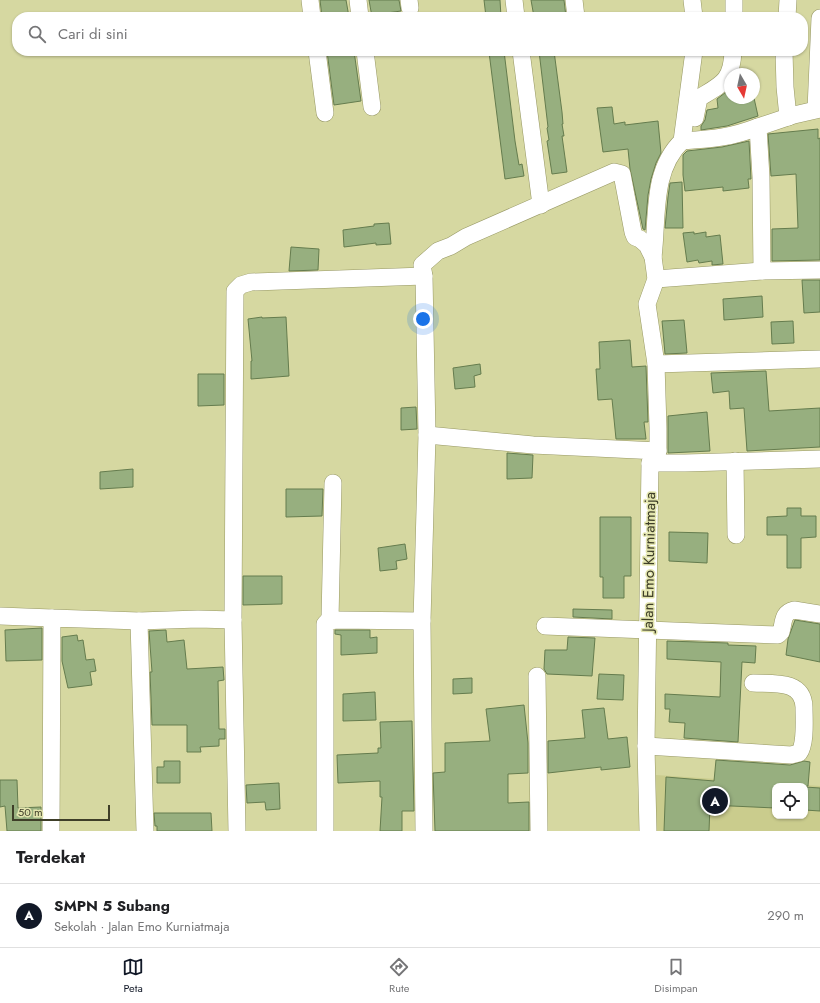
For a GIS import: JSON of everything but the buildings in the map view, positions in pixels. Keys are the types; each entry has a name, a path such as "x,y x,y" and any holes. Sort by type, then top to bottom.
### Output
{"street":[{"path":"310,0 311,12"},
{"path":"358,0 359,12"},
{"path":"514,0 515,12"},
{"path":"574,0 575,12"},
{"path":"692,0 693,12"},
{"path":"734,0 734,12"},
{"path":"787,12 788,0"},
{"path":"682,141 717,139 738,135 788,117 818,109 820,18"},
{"path":"318,56 325,113"},
{"path":"366,56 372,107"},
{"path":"522,56 541,205"},
{"path":"682,141 693,56"},
{"path":"732,56 729,74 724,82 699,98 692,131 674,149 662,174 657,197 656,238 653,257 656,279 762,271 820,270"},
{"path":"784,56 784,87 788,117"},
{"path":"758,127 761,177 762,271"},
{"path":"424,831 422,621 426,435 424,276 422,265 438,251 451,246 466,237 614,172 622,174 635,237 647,245 653,257"},
{"path":"236,831 232,620 235,291 241,285 251,282 424,276"},
{"name":"Jalan Emo Kurniatmaja","path":"648,831 646,746 648,629 656,364 647,304 656,279"},
{"path":"656,364 820,359"},
{"path":"426,435 533,444 654,457 685,463 820,459"},
{"path":"735,461 736,535"},
{"path":"325,831 325,626 330,619 333,483"},
{"path":"545,626 778,635 782,632 783,618 791,611 794,610 820,614"},
{"path":"0,616 139,621 198,619 232,620"},
{"path":"51,831 52,618"},
{"path":"330,619 329,621 422,621"},
{"path":"139,621 145,831"},
{"path":"537,676 539,831"},
{"path":"646,746 791,755 800,753 803,742 804,707 804,702 800,694 797,690 788,685 753,683"}],"shaded area":[{"path":"656,775 775,783 772,783 772,819 808,819 808,785 820,786 820,831 655,831"}],"place":[{"name":"SMPN 5 Subang","path":"715,801"}]}
